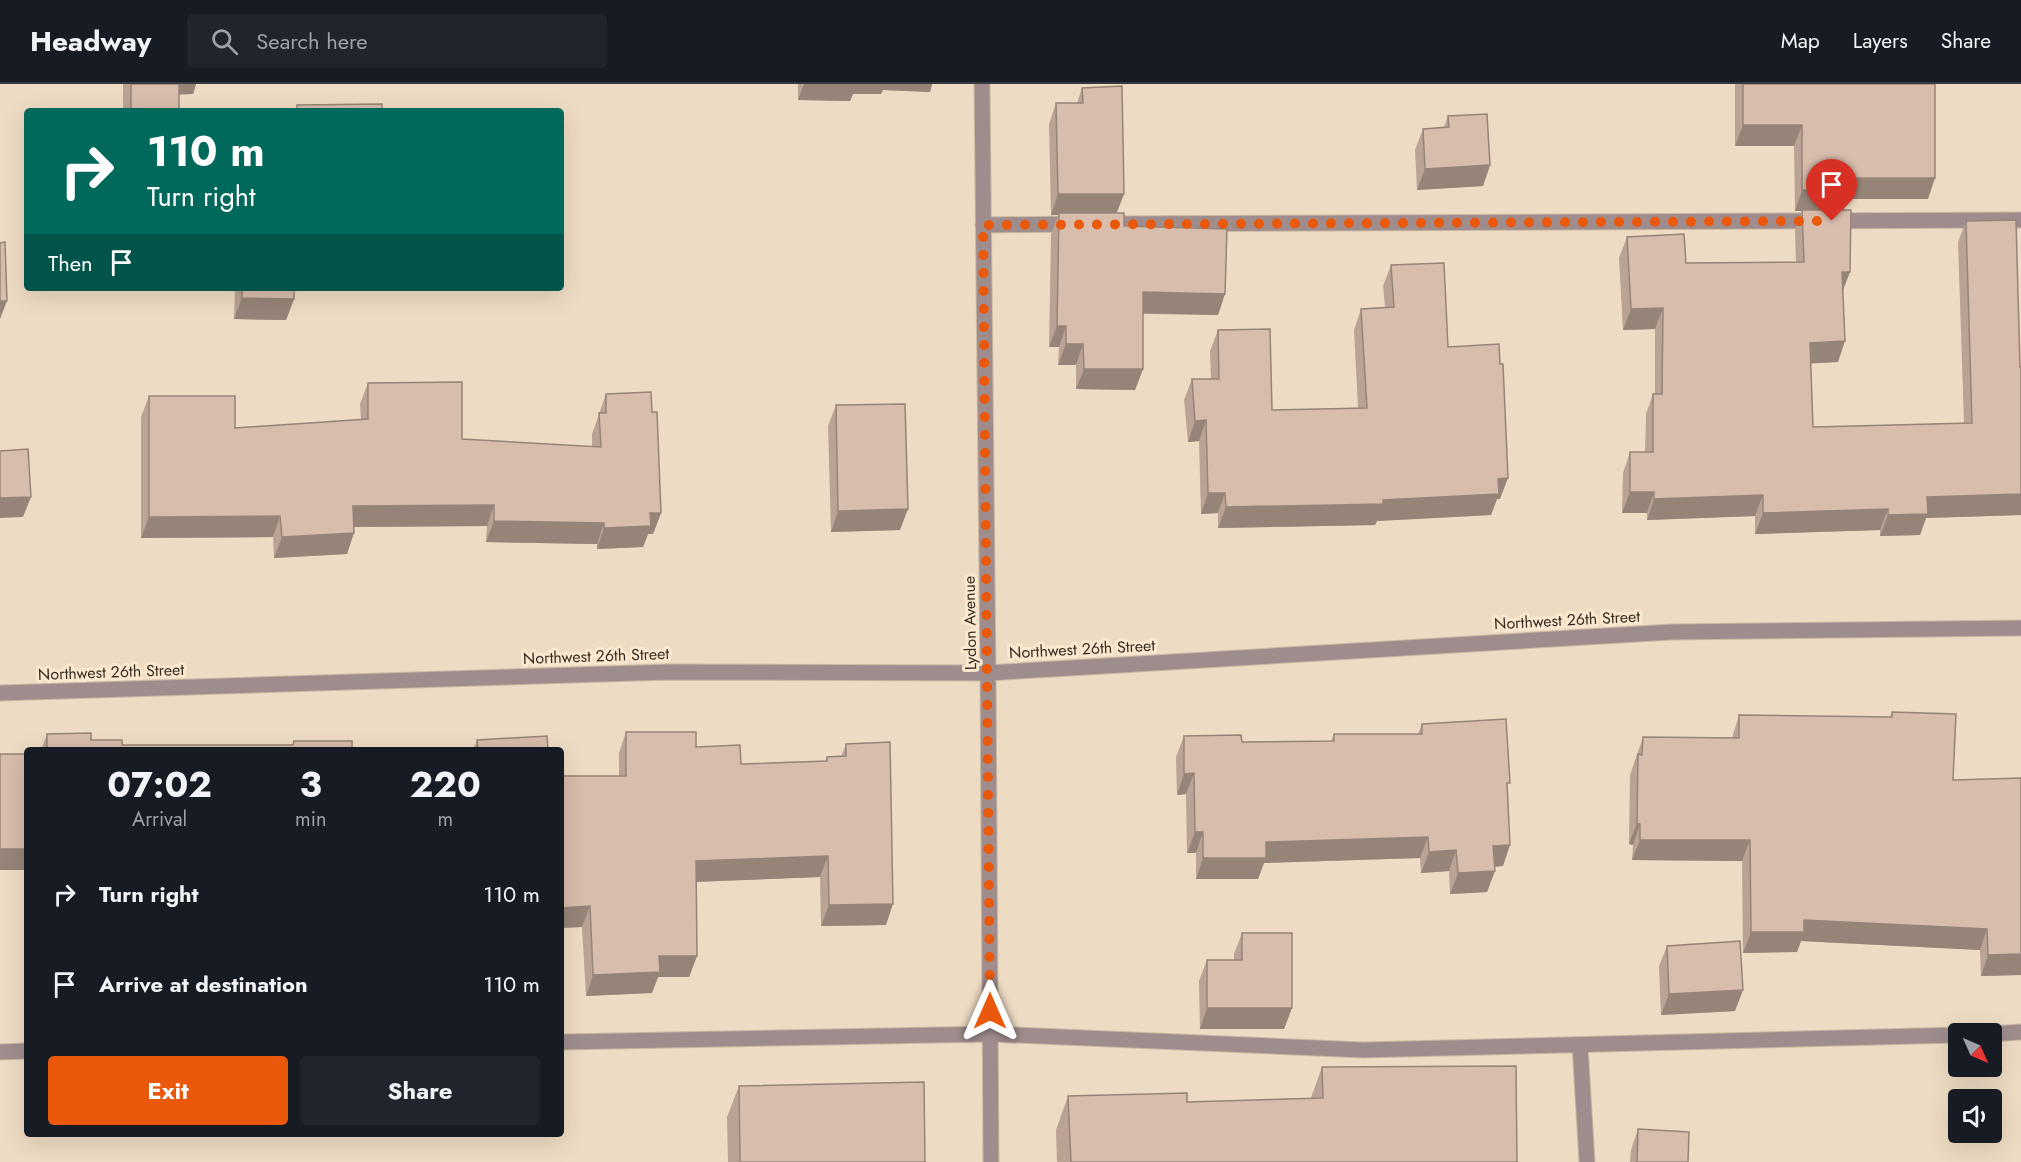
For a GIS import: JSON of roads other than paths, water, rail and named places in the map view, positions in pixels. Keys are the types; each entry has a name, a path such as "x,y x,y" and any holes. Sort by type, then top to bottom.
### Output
{"street":[{"name":"Lydon Avenue","path":"982,84 991,1162"},
{"path":"983,225 2021,220"},
{"name":"Northwest 26th Street","path":"0,693 670,672 988,673 1671,632 2021,628"},
{"path":"2002,1033 2021,1032"},
{"path":"564,1042 990,1034 1363,1050 1948,1035"},
{"path":"1580,1045 1587,1162"},
{"path":"0,1052 24,1051"}]}
